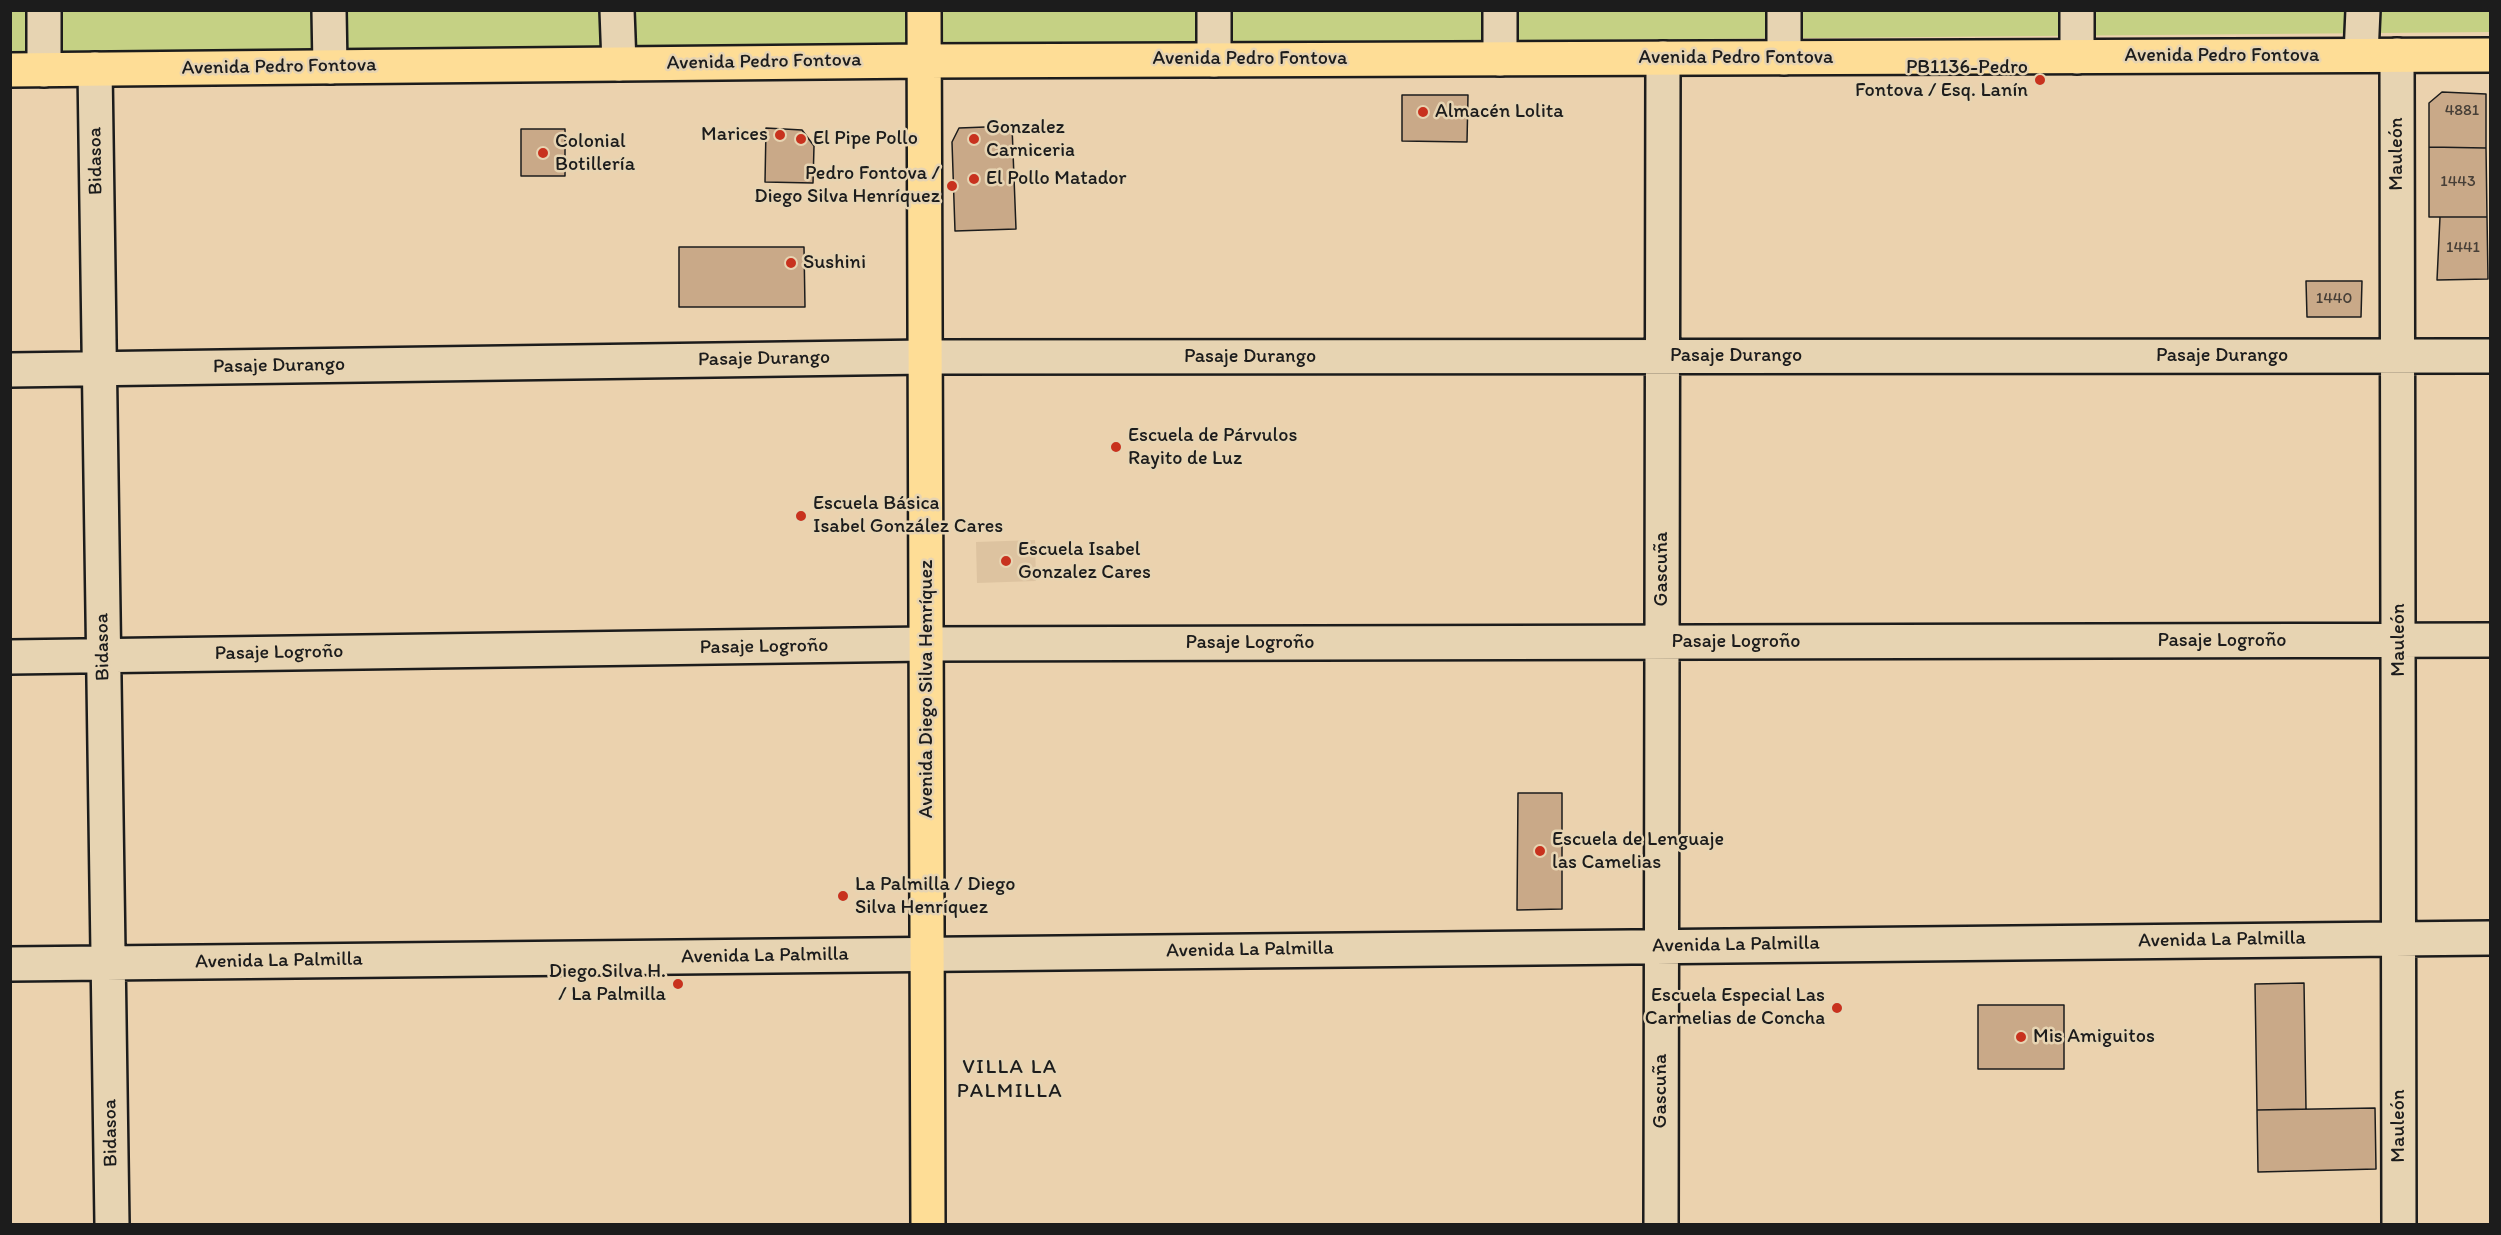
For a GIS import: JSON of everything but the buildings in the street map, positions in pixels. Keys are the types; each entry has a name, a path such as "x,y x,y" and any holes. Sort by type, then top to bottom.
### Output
{"main road":[{"name":"Avenida Diego Silva Henríquez","path":"924,10 928,1224"},
{"name":"Avenida Pedro Fontova","path":"10,70 925,61 2490,55"}],"street":[{"path":"44,10 44,70"},
{"path":"329,10 330,67"},
{"path":"617,10 619,64"},
{"path":"1214,10 1214,60"},
{"path":"1500,10 1500,58"},
{"path":"1784,10 1784,58"},
{"path":"2077,10 2077,57"},
{"path":"2361,56 2363,10"},
{"name":"Mauleón","path":"2397,56 2399,1224"},
{"name":"Gascuña","path":"1661,1224 1663,58"},
{"name":"Bidasoa","path":"94,69 112,1224"},
{"name":"Pasaje Durango","path":"10,370 926,357 2490,356"},
{"name":"Pasaje Logroño","path":"10,657 926,644 2490,640"},
{"name":"Avenida La Palmilla","path":"10,964 2490,938"}],"shaded area":[{"name":"Escuela Isabel Gonzalez Cares","path":"1035,540 1036,581 977,583 976,542"}],"green space":[{"path":"2490,10 2490,32 11,54 10,11"}],"place":[{"name":"PB1136-Pedro Fontova / Esq. Lanín","path":"2040,80"},
{"name":"Almacén Lolita","path":"1423,112"},
{"name":"Marices","path":"780,135"},
{"name":"El Pipe Pollo","path":"801,139"},
{"name":"Gonzalez Carniceria","path":"974,139"},
{"name":"Colonial Botillería","path":"543,153"},
{"name":"El Pollo Matador","path":"974,179"},
{"name":"Pedro Fontova / Diego Silva Henríquez","path":"952,186"},
{"name":"Sushini","path":"791,263"},
{"name":"Escuela de Párvulos Rayito de Luz","path":"1116,447"},
{"name":"Escuela Básica Isabel González Cares","path":"801,516"},
{"name":"Escuela Isabel Gonzalez Cares","path":"1006,561"},
{"name":"Escuela de Lenguaje las Camelias","path":"1540,851"},
{"name":"La Palmilla / Diego Silva Henríquez","path":"843,896"},
{"name":"Diego Silva H. / La Palmilla","path":"678,984"},
{"name":"Escuela Especial Las Carmelias de Concha","path":"1837,1008"},
{"name":"Mis Amiguitos","path":"2021,1037"}],"district":[{"name":"VILLA LA PALMILLA","path":"1010,1080"}]}
